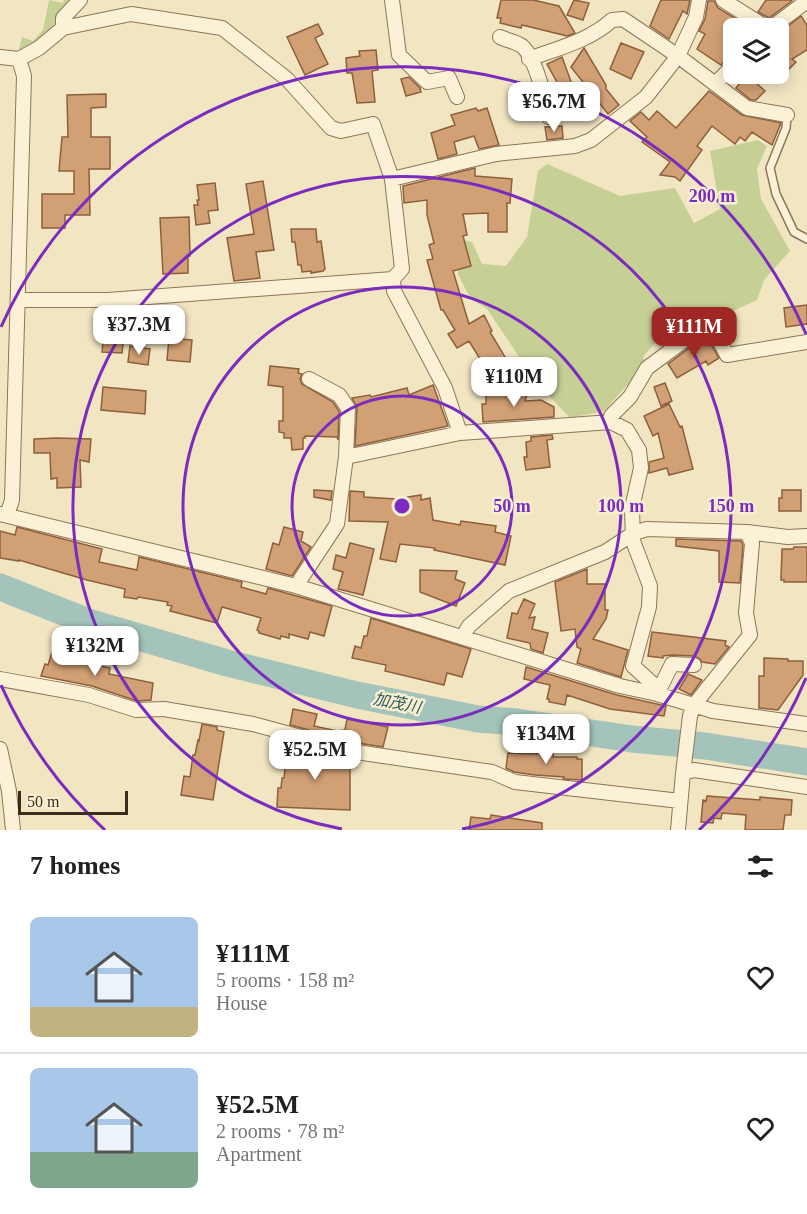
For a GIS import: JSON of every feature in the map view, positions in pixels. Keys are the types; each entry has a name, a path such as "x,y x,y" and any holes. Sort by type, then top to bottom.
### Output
{"street":[{"path":"63,28 63,18 81,0"},
{"path":"392,0 399,55 427,82 449,78 457,97"},
{"path":"392,179 496,154 575,146 591,140 646,97 678,56 696,17 699,0"},
{"path":"723,0 753,18"},
{"path":"783,18 807,1"},
{"path":"0,57 19,59 39,48 63,28 131,14 222,28 287,79 331,128 341,131 373,124 392,179 402,270 393,279 108,300 18,300"},
{"path":"530,59 591,35 612,20 623,19 678,56 747,108 787,115"},
{"path":"500,37 522,46 530,59 543,87 549,117"},
{"path":"19,59 24,76 12,500 3,514 296,586 620,686 657,694 692,711 713,711 807,724"},
{"path":"715,84 723,76"},
{"path":"393,279 394,291 445,388 460,433"},
{"path":"610,422 611,416 630,397 647,368 701,328 711,328 727,355 807,342"},
{"path":"296,586 316,560 337,524 346,457 348,408 339,395 309,379"},
{"path":"346,457 460,433 610,422 627,430 639,450 641,468 632,508 633,541 650,586 649,607 633,666 654,685 657,694"},
{"path":"463,636 469,626 509,591 605,552 633,533 647,529 747,532 788,537 807,536"},
{"path":"678,830 683,770 692,711 750,635 746,613 752,543 747,532"},
{"path":"657,694 672,664 694,665"},
{"path":"0,679 89,695 136,710 164,709 253,724 356,752 492,772 515,782 680,801"},
{"path":"0,749 4,791 13,830"},
{"path":"683,770 807,786"}],"lane":[{"path":"787,115 786,128 770,168 776,195 794,232 807,239"}],"green space":[{"path":"49,0 63,3 64,0 72,0 65,5 52,29 24,53 19,50 22,37 33,41 43,30"},
{"path":"758,140 767,146 757,169 761,199 790,251 764,280 757,300 718,318 658,339 643,357 646,364 604,411 570,418 536,382 487,309 470,298 458,274 459,239 472,242 482,264 506,266 527,237 538,171 547,164 620,196 675,188 694,223 720,209 710,151"}],"building":[{"path":"501,0 533,0 559,6 575,33 567,36 522,25 521,28 500,23 501,18 497,18"},
{"path":"574,0 589,3 583,20 567,15"},
{"path":"661,0 690,0 687,14 683,11 669,39 650,26"},
{"path":"766,0 792,1 769,18 758,12"},
{"path":"708,1 714,1 718,8 734,18 723,18 723,63 721,65 697,49 705,34 699,31 705,19"},
{"path":"801,16 807,25 807,50 792,59 796,62 789,69 789,25"},
{"path":"318,24 323,34 315,38 328,64 305,75 287,37"},
{"path":"621,43 644,52 631,79 610,69"},
{"path":"584,48 606,85 606,89 619,105 608,114 571,67"},
{"path":"376,50 378,70 372,71 375,102 357,103 352,73 347,73 346,58 360,56 359,51"},
{"path":"562,57 581,109 565,115 554,86 558,84 547,64"},
{"path":"409,77 421,92 406,96 401,79"},
{"path":"739,84 757,84 765,91 756,100 751,100 736,88"},
{"path":"709,91 742,115 781,123 772,145 752,132 745,141 740,137 735,144 712,126 697,146 702,150 680,181 675,177 660,175 670,162 642,142 647,137 630,121 641,112 649,120 657,111 676,128"},
{"path":"106,94 106,107 91,108 91,137 110,137 110,169 89,169 90,215 65,215 65,228 42,228 42,194 74,194 74,171 59,171 62,137 68,137 67,95"},
{"path":"476,108 478,111 487,108 499,145 479,149 474,136 454,142 457,154 438,159 431,133 455,125 451,115"},
{"path":"562,126 563,138 547,140 545,127"},
{"path":"475,168 475,176 512,179 510,203 507,203 507,232 488,232 488,213 463,214 467,235 463,236 471,266 453,271 469,324 484,315 492,331 490,332 511,367 487,382 480,370 485,367 469,341 457,348 448,334 455,330 441,310 427,260 433,259 429,245 434,243 427,215 427,200 404,203 403,186"},
{"path":"263,181 274,250 256,252 260,278 234,281 227,238 254,234 246,184"},
{"path":"215,183 218,210 208,211 210,223 196,225 194,205 198,205 197,200 199,200 197,185"},
{"path":"189,217 188,273 163,274 160,218"},
{"path":"291,229 316,229 317,242 321,241 325,269 323,271 302,272 301,265 298,265 295,242 292,242"},
{"path":"807,305 807,324 786,327 784,308"},
{"path":"127,308 122,353 102,352 105,323 113,324 115,309"},
{"path":"704,337 708,339 719,358 708,365 706,361 677,378 668,364"},
{"path":"169,338 192,340 190,362 167,360"},
{"path":"130,346 150,349 148,365 128,362"},
{"path":"270,366 299,369 298,373 302,374 300,379 302,384 333,402 339,411 338,440 337,437 305,436 303,449 292,450 291,438 284,438 284,433 279,432 279,421 283,421 283,387 268,385"},
{"path":"665,383 672,401 661,406 654,387"},
{"path":"433,385 448,426 355,446 357,408 352,398 370,395 371,397 407,388 409,395"},
{"path":"103,387 146,391 145,414 101,410"},
{"path":"528,392 525,401 541,400 554,407 554,417 483,422 482,404 486,404 486,394"},
{"path":"669,404 680,427 682,426 693,469 669,475 667,468 649,473 649,462 664,458 658,433 653,436 644,416"},
{"path":"552,435 553,439 547,440 550,467 526,470 524,457 527,457 526,442 531,441 531,437"},
{"path":"34,439 91,439 89,462 80,460 81,487 57,488 57,478 51,479 50,453 34,453"},
{"path":"314,490 332,491 331,500 314,497"},
{"path":"782,490 801,490 801,511 779,511 779,498 782,498"},
{"path":"350,491 364,492 364,497 396,499 421,495 421,500 430,498 433,520 460,525 461,521 496,526 495,532 511,536 505,565 434,550 435,548 400,544 396,562 380,559 388,522 349,521"},
{"path":"17,527 102,549 99,562 137,570 139,557 242,582 241,587 266,594 268,588 332,606 324,636 310,632 308,639 289,634 289,638 281,636 280,639 259,633 257,630 261,618 222,607 217,623 170,611 172,606 167,605 168,602 124,597 125,589 19,560 0,558 0,531 15,535"},
{"path":"284,527 303,532 301,541 311,547 292,576 266,569 273,543 279,545"},
{"path":"676,539 741,541 743,545 740,583 719,582 719,551 676,546"},
{"path":"350,543 374,549 363,595 338,589 343,572 333,569 336,555 346,558"},
{"path":"794,547 807,547 807,582 781,580 782,549 793,549"},
{"path":"587,569 587,584 605,584 605,610 608,610 606,619 593,639 628,650 621,677 577,663 581,649 577,647 575,629 561,631 555,582"},
{"path":"420,570 457,571 455,579 465,583 456,606 420,592"},
{"path":"524,599 535,604 529,618 535,617 532,629 548,633 543,653 531,649 530,643 507,638 512,613 517,614"},
{"path":"371,618 471,649 462,677 447,673 444,685 385,671 386,665 352,658 355,646 361,648 364,636 367,636"},
{"path":"652,632 726,641 725,645 729,647 715,664 702,662 694,656 672,655 663,656 663,658 648,656"},
{"path":"53,649 83,659 82,662 110,668 109,674 153,683 151,700 137,701 92,686 41,676 45,664 48,665"},
{"path":"764,658 803,661 803,675 778,710 759,708 759,676 764,676"},
{"path":"526,667 617,695 666,706 664,716 610,709 567,695 565,705 549,702 547,699 550,685 524,679"},
{"path":"688,674 702,680 691,695 679,689"},
{"path":"293,709 317,714 314,726 337,731 345,730 347,719 388,727 383,747 358,743 290,725"},
{"path":"202,724 217,727 217,730 224,732 213,800 181,795 184,776 190,777 193,755 195,755"},
{"path":"288,743 350,760 350,810 277,807 278,788 281,788 282,778 284,778"},
{"path":"537,752 553,752 553,757 582,759 582,780 514,772 506,768 508,753 537,754"},
{"path":"707,796 792,800 791,815 785,815 783,830 745,830 746,815 722,813 721,819 714,818 713,823 701,822 703,800 706,801"},
{"path":"491,815 542,823 542,830 469,830 471,817 490,819"}],"waterway":[{"name":"加茂川","path":"0,587 91,623 227,663 357,695 478,719 705,746 807,762"}]}
